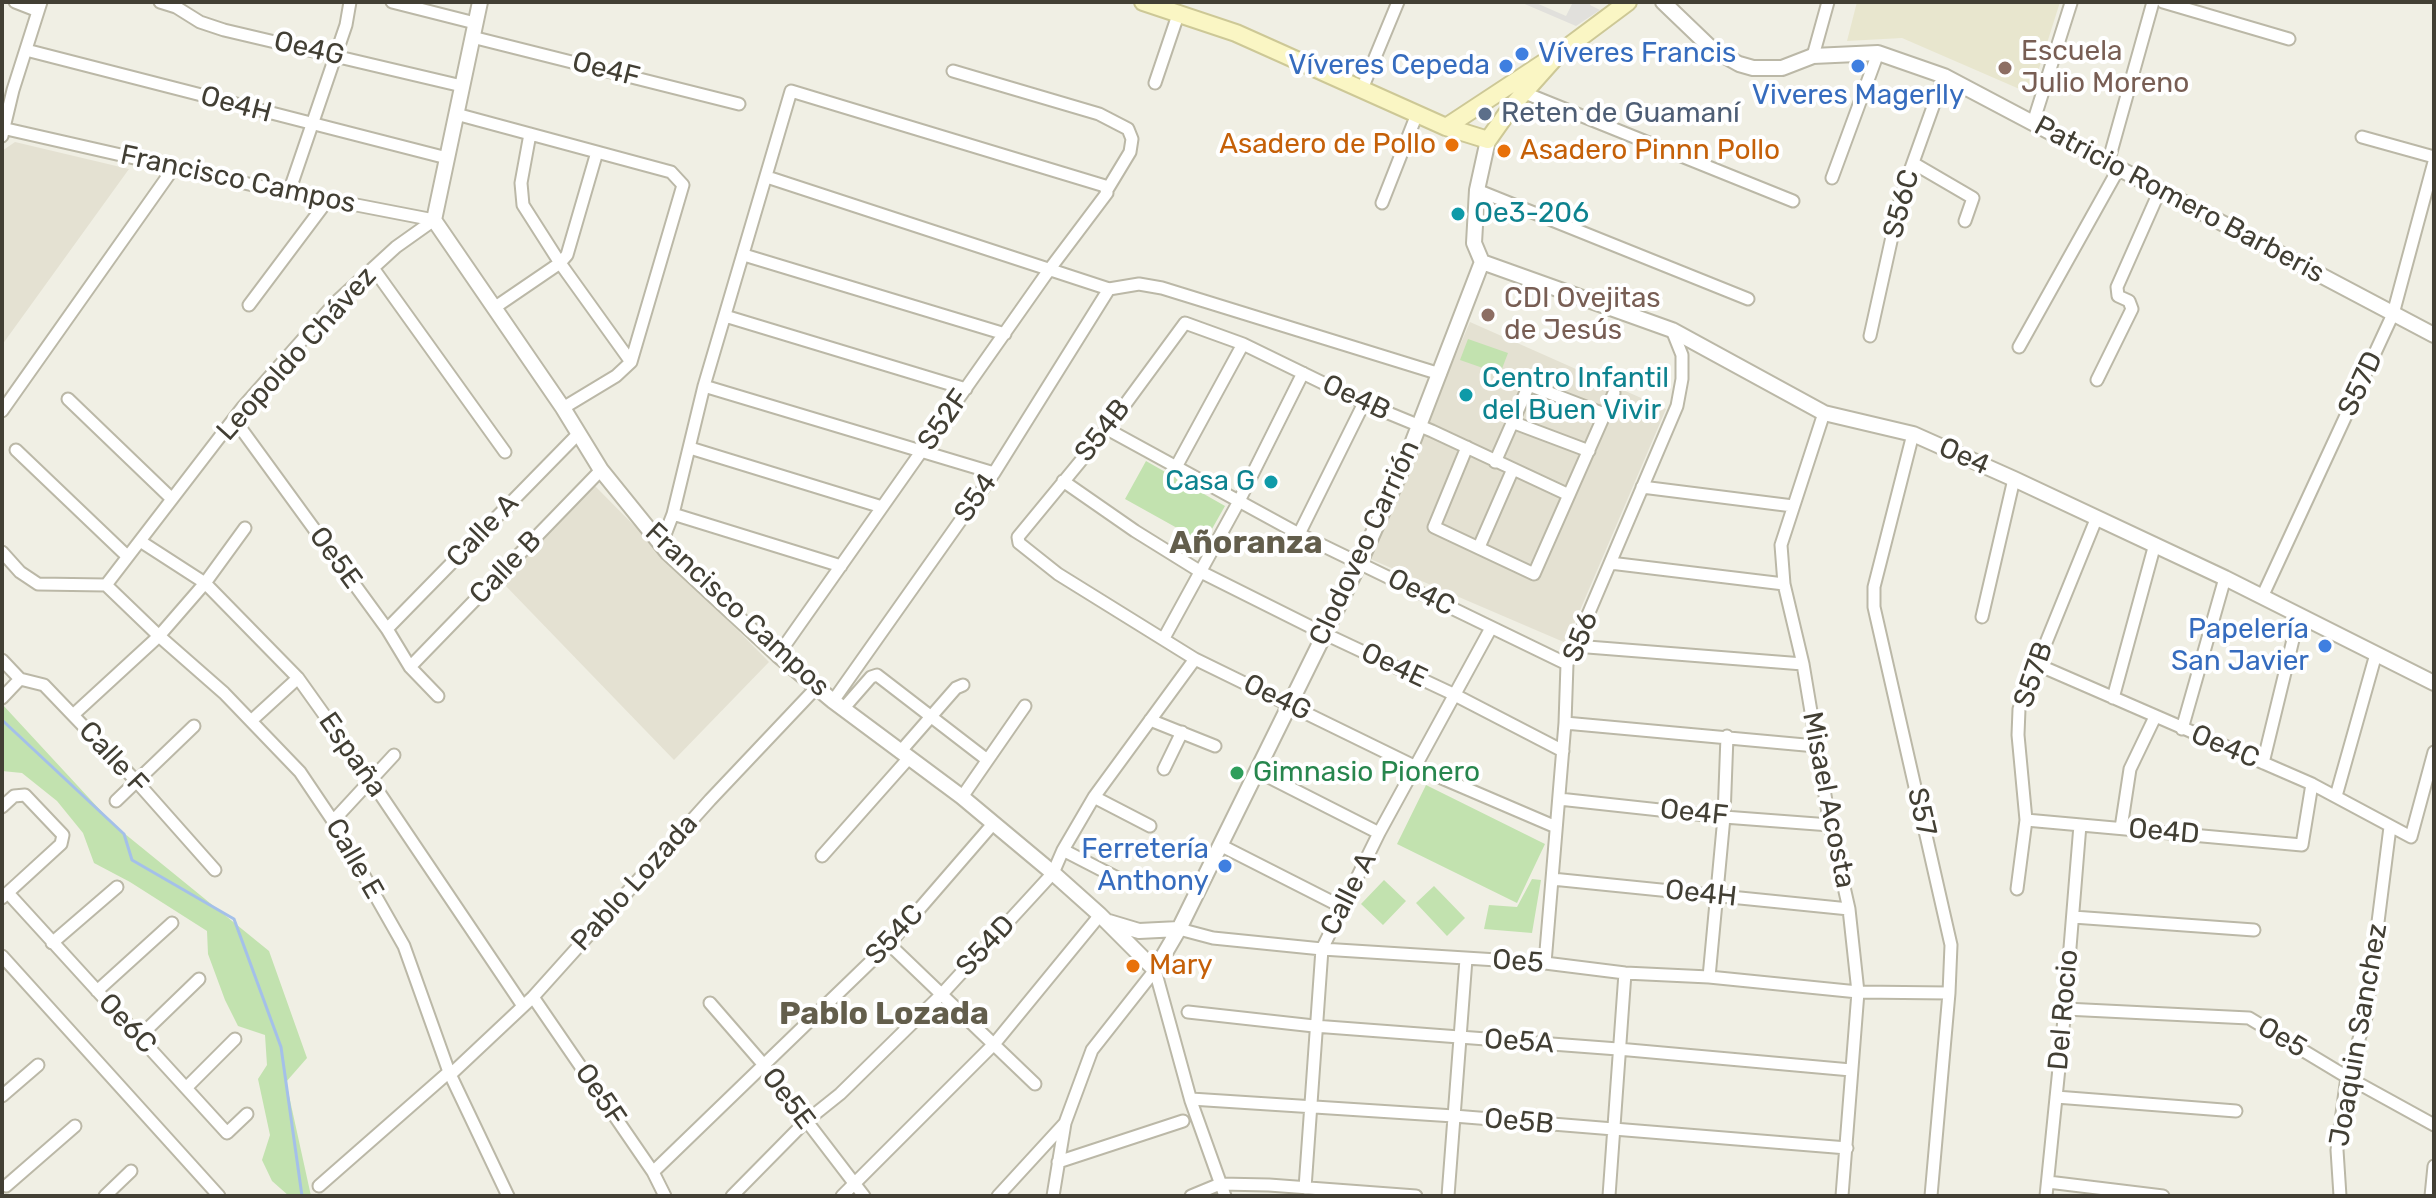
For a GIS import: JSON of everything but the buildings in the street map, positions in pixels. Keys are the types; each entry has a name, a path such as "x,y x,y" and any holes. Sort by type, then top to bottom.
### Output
{"main road":[{"path":"1143,2 1174,8 1446,127 1488,140 1512,106 1561,51"},
{"path":"1446,127 1561,51 1628,2"},
{"path":"1497,92 1507,96 1512,106"}],"street":[{"path":"3,131 7,88 26,50 39,7 15,2"},
{"name":"Oe4G","path":"160,2 224,30 462,86"},
{"path":"289,192 336,55 350,2"},
{"name":"Oe4F","path":"392,2 474,30 739,104"},
{"path":"434,220 480,2"},
{"path":"1362,89 1398,2"},
{"name":"Patricio Romero Barberis","path":"1663,2 1712,49 1753,68 1782,68 1813,56 1878,53 1944,76 2434,335"},
{"path":"1813,56 1828,2"},
{"path":"2019,347 2114,166 2153,2"},
{"path":"2163,2 2289,39"},
{"path":"2033,123 2071,3"},
{"path":"1155,83 1174,8"},
{"name":"Oe4H","path":"26,50 447,158"},
{"path":"1832,178 1878,53"},
{"name":"S52F","path":"778,655 1130,152 1132,139 1128,129 1099,114 953,71"},
{"name":"S56C","path":"1870,336 1901,196 1944,76"},
{"path":"661,545 673,514 704,386 790,92 794,90 1106,188"},
{"path":"1525,93 1793,201"},
{"path":"456,114 671,172 683,185 631,362 616,376 563,408"},
{"path":"1382,203 1417,114"},
{"name":"Francisco Campos","path":"3,131 327,201 434,220 563,408 601,470 661,545 816,688 962,797 1053,873 1155,970 1191,1099 1225,1196"},
{"path":"530,134 521,183 523,205 631,362"},
{"path":"2362,137 2434,159"},
{"path":"1482,262 1474,243 1477,190 1488,140"},
{"path":"494,308 567,255 597,152"},
{"name":"S57D","path":"2262,597 2393,314 2434,159"},
{"path":"1913,163 1973,198 1965,221"},
{"path":"2,411 175,166"},
{"path":"767,177 1109,289 1139,284 1162,288 1440,374"},
{"path":"1477,190 1748,299"},
{"path":"2097,380 2132,309 2129,301 2118,296 2117,287 2160,190"},
{"path":"249,305 327,201"},
{"name":"Leopoldo Chávez","path":"106,585 234,419 336,302 434,220"},
{"path":"744,255 1005,334"},
{"name":"Oe4","path":"1482,262 1672,330 1824,413 1913,434 2155,544 2434,683"},
{"name":"Clodoveo Carrión","path":"1155,970 1179,929 1360,562 1420,427 1482,262"},
{"path":"373,268 505,452"},
{"name":"S54","path":"838,705 994,473 1109,289"},
{"path":"725,316 966,389"},
{"name":"Oe4B","path":"1185,323 1243,344 1364,403 1569,495"},
{"name":"S54B","path":"1018,537 1107,429 1185,323"},
{"name":"S56","path":"1545,963 1567,664 1677,406 1682,355 1672,330"},
{"path":"1176,467 1243,344"},
{"path":"1164,638 1238,503 1303,373"},
{"path":"1495,462 1529,385 1604,414"},
{"path":"704,386 994,473"},
{"path":"1467,447 1433,524 1534,574 1614,393"},
{"path":"68,399 172,499"},
{"path":"1299,534 1364,403"},
{"name":"Misael Acosta","path":"1824,413 1781,545 1784,584 1803,664 1830,825 1849,909 1858,992 1842,1196"},
{"name":"Oe5E","path":"234,419 387,629 410,667 438,696"},
{"path":"1512,422 1589,451"},
{"name":"Oe4C","path":"1107,429 1238,503 1567,664"},
{"name":"Calle A","path":"387,629 579,433"},
{"name":"S57","path":"1913,434 1874,587 1874,607 1951,945 1931,1196"},
{"path":"690,448 882,507"},
{"path":"16,450 127,556"},
{"path":"1479,547 1513,469"},
{"name":"Calle B","path":"410,667 601,470"},
{"path":"1982,617 2014,479"},
{"name":"Oe4E","path":"1063,481 1201,572 1563,751"},
{"path":"1642,487 1793,506"},
{"path":"673,514 841,566"},
{"name":"S57B","path":"2017,889 2026,820 2018,735 2019,709 2097,517"},
{"path":"73,715 159,636 205,583 245,528"},
{"name":"Oe4G","path":"1018,537 1019,543 1058,574 1195,659 1416,767 1556,827"},
{"name":"España","path":"140,541 205,583 298,678 523,1006"},
{"path":"2113,698 2155,544"},
{"path":"2,552 20,572 38,584 106,585"},
{"path":"1610,563 1784,584"},
{"path":"2182,729 2225,578"},
{"name":"Calle E","path":"106,585 251,721 300,772 333,821 404,946 450,1074 508,1196"},
{"path":"2263,763 2299,615"},
{"name":"Calle A","path":"1305,1188 1314,1026 1322,949 1379,833 1491,628"},
{"path":"1575,646 1803,664"},
{"path":"2336,796 2376,654"},
{"name":"S54D","path":"732,1196 805,1122 840,1094 941,995 1053,873 1094,797 1195,659"},
{"name":"Calle F","path":"2,660 20,679 41,683 137,782 215,870"},
{"name":"Oe4C","path":"2036,664 2312,784 2411,837 2434,752"},
{"path":"838,705 877,675 986,759"},
{"path":"251,721 298,678"},
{"path":"2,698 20,679"},
{"path":"822,856 956,688 963,685"},
{"name":"Pablo Lozada","path":"319,1186 450,1074 533,997 710,800 816,688"},
{"path":"962,797 1025,706"},
{"path":"2121,828 2130,769 2155,717"},
{"path":"1150,720 1215,746"},
{"path":"1565,723 1816,746"},
{"path":"116,801 194,726"},
{"path":"1164,769 1182,732"},
{"path":"1709,977 1724,817 1727,736"},
{"path":"333,821 394,755"},
{"path":"1257,771 1379,833"},
{"name":"Oe4D","path":"2026,820 2302,845 2312,784"},
{"path":"2,807 14,796 25,795 63,835 61,844 5,896"},
{"path":"1094,797 1150,826"},
{"name":"Oe4F","path":"1559,799 1830,825"},
{"name":"S54C","path":"653,1172 889,944 992,825"},
{"name":"Del Rocio","path":"2046,1196 2080,825"},
{"name":"Joaquin Sanchez","path":"2340,1196 2337,1150 2347,1077 2366,1017 2390,827"},
{"path":"1220,845 1342,907"},
{"path":"1063,850 1127,883"},
{"name":"Oe4H","path":"1552,879 1849,909"},
{"path":"52,943 117,887"},
{"name":"Oe6C","path":"5,896 227,1133 247,1114"},
{"path":"2073,917 2254,930"},
{"path":"842,1196 995,1043 1103,918 1139,931 1179,929"},
{"path":"97,991 172,923"},
{"name":"Oe5","path":"1179,929 1213,938 1322,949 1545,963 1625,973 1709,977 1858,992 1949,993"},
{"path":"889,944 1035,1084"},
{"path":"2,956 219,1196"},
{"path":"1448,1196 1466,959"},
{"path":"1053,1196 1065,1123 1092,1050 1155,970"},
{"path":"1609,1196 1625,973"},
{"path":"139,1037 199,979"},
{"name":"Oe5F","path":"533,997 653,1172 665,1196"},
{"name":"Oe5E","path":"710,1003 763,1064 864,1196"},
{"name":"Oe5","path":"2065,1009 2249,1018 2434,1125"},
{"name":"Oe5A","path":"1188,1012 1314,1026 1851,1070"},
{"path":"186,1088 235,1039"},
{"path":"2,1096 38,1065"},
{"path":"2056,1097 2236,1111"},
{"name":"Oe5B","path":"1191,1099 1454,1116 1847,1148"},
{"path":"1058,1162 1183,1121"},
{"path":"998,1196 1065,1123"},
{"path":"14,1196 4,1184 75,1126"},
{"path":"2431,1196 2434,1166"},
{"path":"105,1196 131,1171"},
{"path":"2048,1182 2163,1196"},
{"path":"1191,1196 1220,1184 1416,1196"}],"shaded area":[{"path":"1520,2 1534,2 1566,16 1573,2 1591,2 1590,5 1600,10 1576,26"},
{"name":"Escuela Julio Moreno","path":"1857,2 2060,2 2031,94 1902,38 1847,41"},
{"path":"15,142 129,169 2,345 2,151"},
{"path":"1470,322 1666,409 1566,643 1368,558"},
{"path":"595,486 769,662 674,760 502,582"}],"green space":[{"path":"1468,339 1508,353 1500,374 1460,360"},
{"path":"1146,461 1225,506 1204,543 1125,499"},
{"path":"2,704 114,825 269,951 307,1058 286,1082 311,1196 289,1196 272,1181 262,1160 270,1135 258,1079 267,1065 265,1035 238,1026 208,954 207,931 94,863 83,833 57,801 22,773 2,771"},
{"path":"1426,785 1545,844 1517,903 1397,844"},
{"path":"1532,879 1541,880 1532,933 1484,929 1489,905 1517,907"},
{"path":"1384,880 1406,901 1383,925 1361,904"},
{"path":"1434,886 1465,918 1447,936 1416,903"}],"waterway":[{"path":"2,720 124,834 132,860 234,919 281,1047 302,1196"}],"place":[{"name":"Víveres Francis","path":"1522,54"},
{"name":"Víveres Cepeda","path":"1506,66"},
{"name":"Viveres Magerlly","path":"1858,66"},
{"name":"Escuela Julio Moreno","path":"2005,68"},
{"name":"Reten de Guamaní","path":"1485,114"},
{"name":"Asadero de Pollo","path":"1452,145"},
{"name":"Asadero Pinnn Pollo","path":"1504,151"},
{"name":"Oe3-206","path":"1458,214"},
{"name":"CDI Ovejitas de Jesús","path":"1488,315"},
{"name":"Centro Infantil del Buen Vivir","path":"1466,395"},
{"name":"Casa G","path":"1271,482"},
{"name":"Papelería San Javier","path":"2325,646"},
{"name":"Gimnasio Pionero","path":"1237,773"},
{"name":"Ferretería Anthony","path":"1225,866"},
{"name":"Mary","path":"1133,966"}],"district":[{"name":"Añoranza","path":"1246,544"},
{"name":"Pablo Lozada","path":"884,1015"}]}
